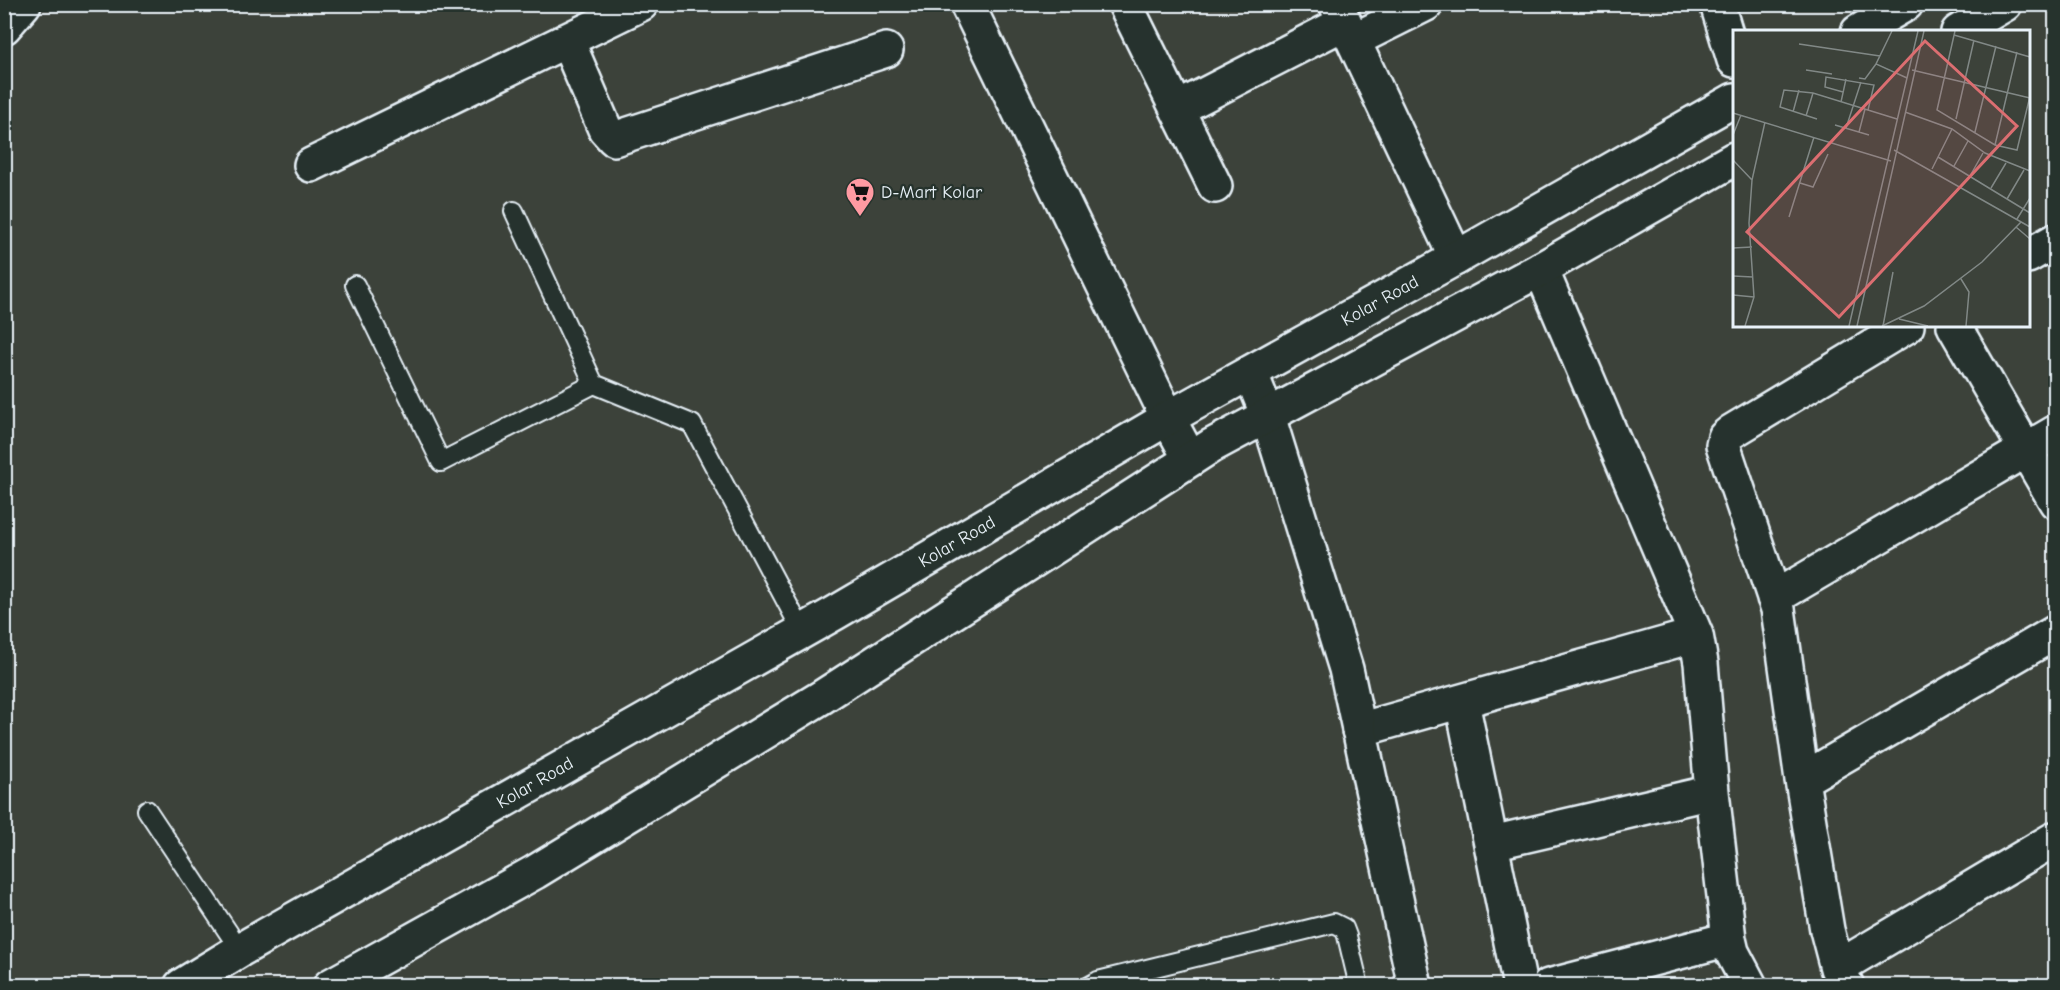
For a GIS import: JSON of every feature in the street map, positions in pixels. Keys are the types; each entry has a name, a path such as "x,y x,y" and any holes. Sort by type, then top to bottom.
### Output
{"street":[{"path":"4,27 24,4"},
{"path":"311,165 641,4"},
{"path":"967,4 1201,452"},
{"path":"1177,109 1345,22 1426,4"},
{"path":"1717,4 1733,57"},
{"path":"1861,30 1906,4"},
{"path":"1961,30 2004,4"},
{"path":"1134,7 1177,109 1215,186"},
{"path":"1345,22 1456,258"},
{"path":"567,40 605,129 615,139 886,50"},
{"name":"Kolar Road","path":"181,986 240,950 802,631 1179,413 1733,101"},
{"path":"330,986 535,872 822,697 1201,452 1541,269 1733,160"},
{"path":"2030,255 2055,240"},
{"path":"1541,269 1696,635 1701,663 1712,792 1729,939 1732,952 1749,986"},
{"path":"1905,327 1725,437 1723,445 1778,609 1802,780 1827,930 1842,977 2055,838"},
{"path":"1955,327 2055,502"},
{"path":"1251,374 1254,423 1346,669 1416,986"},
{"path":"1774,598 2055,432"},
{"path":"1802,780 2055,632"},
{"path":"1359,730 1696,635"},
{"path":"1462,702 1520,986"},
{"path":"1492,843 1712,792"},
{"path":"1549,986 1729,939"}],"lane":[{"path":"514,210 594,384 692,423 802,631"},
{"path":"355,285 441,462 594,384"},
{"path":"147,810 240,950"},
{"path":"1089,986 1098,981 1334,923 1344,928 1359,986"}],"place":[{"name":"D-Mart Kolar","path":"860,218"}]}
